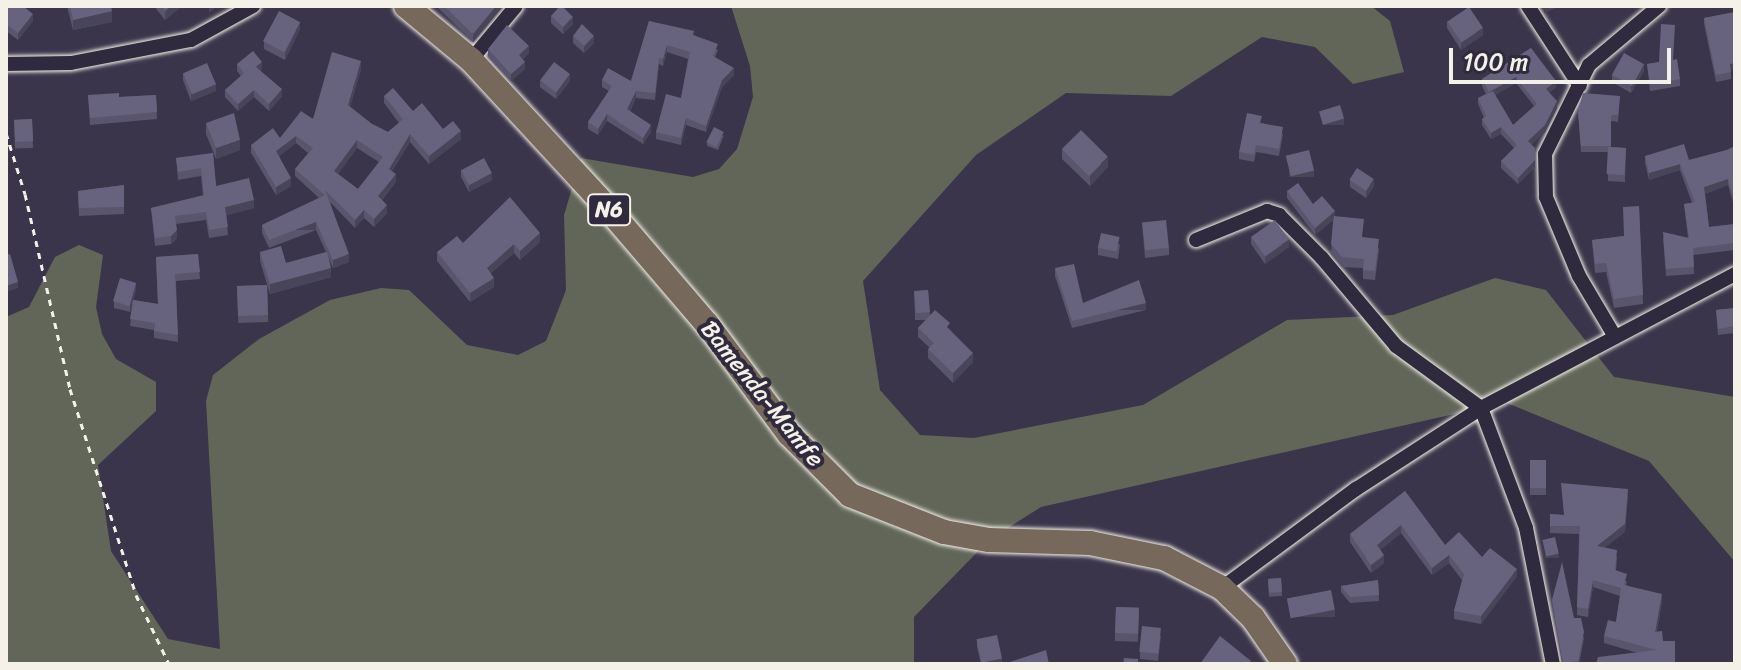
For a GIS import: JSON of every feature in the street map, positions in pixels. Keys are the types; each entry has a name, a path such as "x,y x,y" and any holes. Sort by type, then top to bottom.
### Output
{"highway":[{"name":"Bamenda-Mamfe","path":"406,6 471,60 707,324 789,434 837,485 907,521 944,532 1128,548 1174,563 1222,588 1253,618 1285,664"}],"street":[{"path":"6,64 71,63 191,40 253,6"},
{"path":"471,60 516,6"},
{"path":"1528,6 1580,86"},
{"path":"1614,335 1579,276 1546,197 1545,154 1589,65 1659,6"},
{"path":"1196,240 1267,211 1279,215 1322,258 1396,346 1481,408 1526,528 1553,664"},
{"path":"1222,588 1356,489 1481,408 1614,335 1735,274"}],"path":[{"path":"6,133 25,194 70,389 136,595 169,664"}],"green space":[{"path":"731,6 1371,6 1390,21 1404,72 1353,84 1315,47 1262,37 1171,96 1066,93 976,155 863,281 880,390 920,435 974,438 1143,405 1287,320 1393,315 1495,278 1546,290 1614,377 1735,397 1735,562 1649,461 1497,399 1481,408 1041,507 989,540 914,617 914,664 6,664 6,317 29,307 55,257 79,245 103,255 96,307 102,334 116,359 156,382 156,411 98,465 111,551 168,639 220,649 206,401 213,375 259,339 330,300 381,288 409,290 467,345 518,355 546,341 566,290 564,215 581,158 693,177 719,169 737,149 753,97 750,66"}],"building":[{"path":"6,6 23,6 33,14 18,33 6,24"},
{"path":"70,6 111,6 112,11 73,20"},
{"path":"444,6 496,6 473,34"},
{"path":"560,6 573,17 563,27 551,16"},
{"path":"1469,7 1483,28 1461,42 1447,22"},
{"path":"279,11 300,22 284,52 263,41"},
{"path":"1735,12 1735,63 1730,64 1731,72 1716,75 1704,18"},
{"path":"649,21 694,31 693,35 718,44 713,56 734,68 722,80 706,126 686,118 681,138 656,132 666,94 681,98 690,52 667,45 663,59 659,58 655,93 636,91 627,109 651,125 643,138 607,114 598,129 588,122 612,86 602,80 608,68 631,81"},
{"path":"582,24 594,36 584,46 573,36"},
{"path":"1661,24 1675,25 1673,60 1677,59 1680,79 1650,84 1647,64 1659,62"},
{"path":"507,25 529,46 519,55 525,62 511,74 488,49"},
{"path":"1531,48 1556,81 1546,89 1557,101 1545,125 1528,141 1535,148 1535,160 1518,178 1501,161 1517,145 1501,127 1491,133 1482,119 1486,116 1478,98 1493,91 1513,125 1537,104 1516,77 1489,92 1482,79"},
{"path":"253,51 262,62 256,67 282,89 269,104 254,90 238,104 225,90 244,73 237,64"},
{"path":"332,52 361,61 348,105 372,124 388,132 403,119 384,96 393,88 413,111 422,103 443,129 453,121 461,131 429,156 410,134 389,169 396,174 378,196 387,205 374,219 364,210 355,220 325,190 349,254 333,260 316,222 269,240 262,225 325,195 295,169 313,148 296,136 276,151 291,178 276,187 251,145 273,128 280,138 301,111 313,119","holes":["357,140 383,157 358,189 334,171"]},
{"path":"1624,53 1644,64 1632,86 1612,75"},
{"path":"554,62 570,74 556,92 540,80"},
{"path":"207,63 216,84 192,94 183,73"},
{"path":"119,93 119,97 156,95 157,112 90,118 88,95"},
{"path":"1583,93 1620,96 1618,115 1611,115 1611,146 1581,146 1578,112"},
{"path":"1340,105 1344,118 1323,125 1319,111"},
{"path":"234,113 240,140 216,148 206,123"},
{"path":"1247,113 1262,116 1260,123 1283,127 1279,149 1256,145 1254,155 1239,152"},
{"path":"32,119 33,141 15,142 14,120"},
{"path":"714,127 724,132 716,147 706,142"},
{"path":"1081,130 1108,157 1089,176 1062,149"},
{"path":"1684,144 1689,160 1735,146 1735,202 1728,179 1704,187 1709,227 1735,224 1735,243 1693,248 1694,267 1666,269 1663,232 1689,238 1684,204 1695,202 1680,164 1649,173 1645,156"},
{"path":"1608,147 1626,148 1625,175 1607,174"},
{"path":"1309,150 1314,170 1291,176 1286,156"},
{"path":"213,153 216,186 249,178 254,200 225,207 228,227 209,230 206,212 175,216 177,230 171,236 155,238 151,208 204,195 201,168 178,172 176,158"},
{"path":"484,158 492,173 469,185 461,170"},
{"path":"1357,168 1374,179 1366,191 1349,180"},
{"path":"1298,183 1313,204 1322,196 1335,211 1315,228 1287,191"},
{"path":"124,185 124,207 79,208 78,191"},
{"path":"510,197 540,233 520,251 514,244 487,268 494,278 470,293 437,252 457,236 463,243"},
{"path":"1639,206 1643,295 1614,299 1606,263 1595,264 1592,240 1624,236 1623,207"},
{"path":"1334,216 1364,219 1362,237 1379,239 1375,271 1363,270 1364,259 1342,257 1331,244"},
{"path":"1166,220 1169,248 1145,250 1142,223"},
{"path":"1275,220 1289,240 1265,256 1251,237"},
{"path":"1101,233 1120,237 1116,252 1098,248"},
{"path":"281,246 286,263 327,252 331,268 270,284 260,252"},
{"path":"10,254 18,282 6,286 6,255"},
{"path":"198,254 200,272 175,274 178,335 154,331 155,323 130,319 133,300 158,304 156,257"},
{"path":"1074,264 1083,303 1139,280 1146,303 1072,321 1055,268"},
{"path":"120,278 136,283 129,306 113,301"},
{"path":"267,285 268,315 238,316 237,286"},
{"path":"928,290 930,312 916,313 914,291"},
{"path":"1735,308 1735,326 1718,329 1716,310"},
{"path":"935,310 950,323 947,327 973,353 953,373 928,349 934,343 918,328"},
{"path":"1530,460 1546,460 1546,488 1530,488"},
{"path":"1561,483 1628,489 1625,524 1597,546 1617,550 1615,570 1627,574 1624,585 1662,594 1655,632 1662,631 1663,641 1675,641 1675,664 1596,664 1598,657 1657,650 1604,636 1608,620 1616,622 1621,588 1593,580 1588,609 1577,607 1580,526 1550,526 1550,514 1564,515"},
{"path":"1405,491 1445,545 1459,532 1482,557 1490,548 1517,569 1481,616 1454,611 1464,574 1449,555 1432,568 1401,525 1377,545 1384,555 1371,565 1350,534"},
{"path":"1555,537 1559,554 1546,556 1542,540"},
{"path":"1562,562 1574,618 1581,618 1584,632 1578,661 1563,663 1552,600"},
{"path":"1281,578 1282,592 1269,593 1268,579"},
{"path":"1378,580 1379,595 1350,597 1341,586"},
{"path":"1331,590 1335,610 1291,618 1287,599"},
{"path":"1116,607 1139,608 1138,634 1115,633"},
{"path":"1142,626 1161,628 1158,654 1139,652"},
{"path":"997,635 1002,658 981,663 976,639"},
{"path":"1220,636 1251,661 1249,664 1200,664"},
{"path":"1046,650 1049,664 1004,664"},
{"path":"1124,658 1138,659 1138,664 1123,664"}]}
